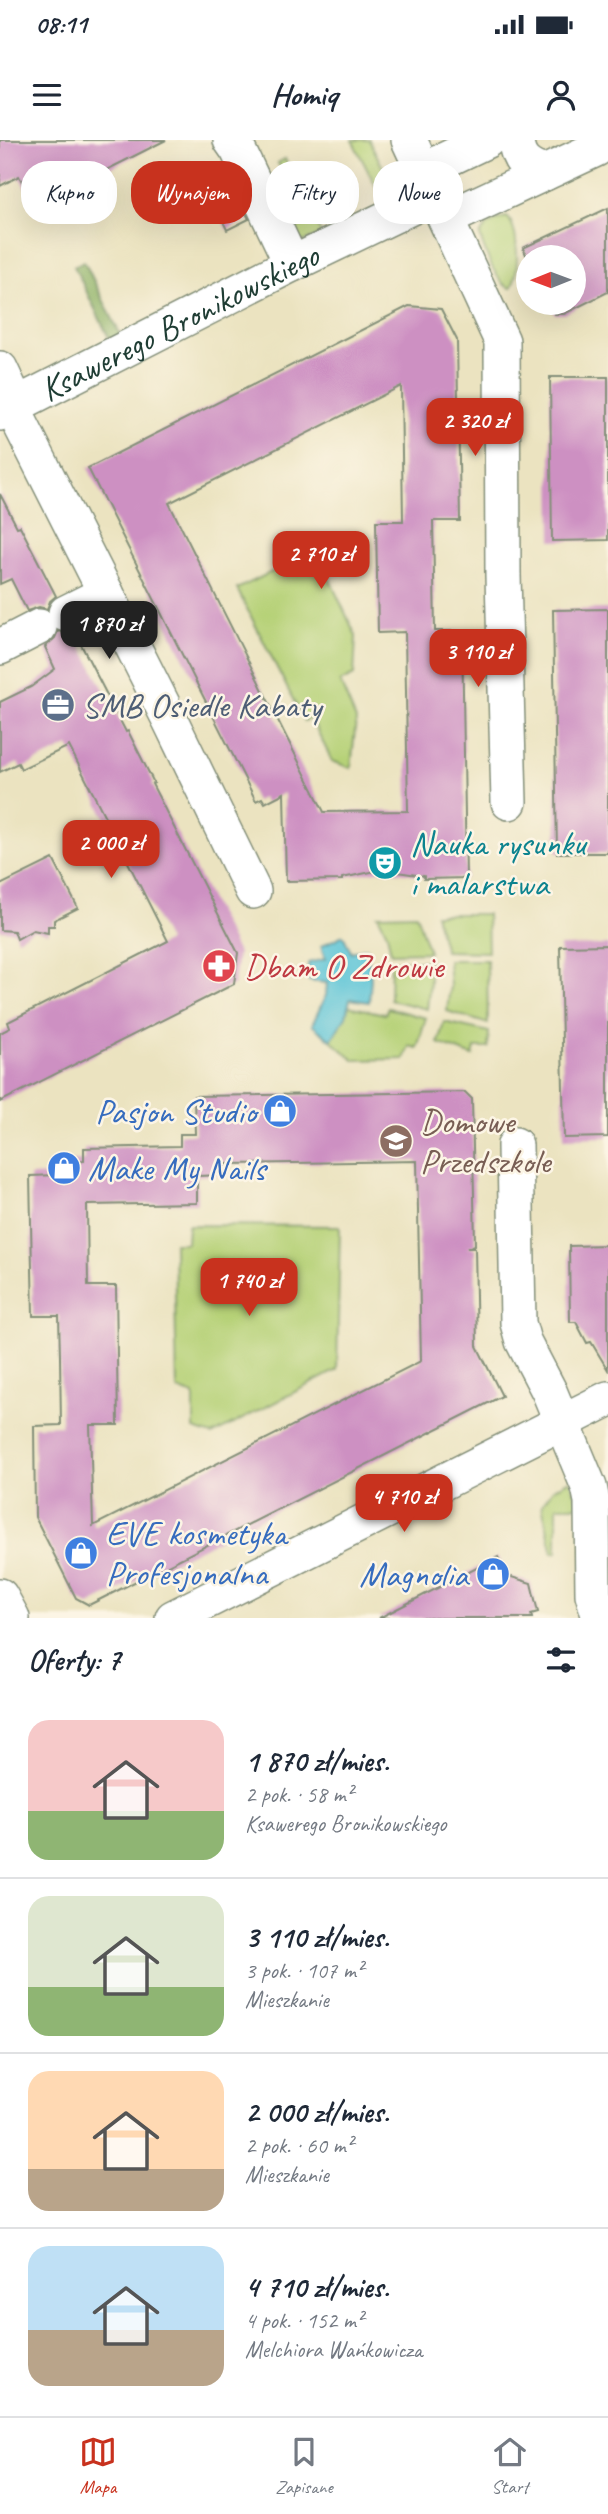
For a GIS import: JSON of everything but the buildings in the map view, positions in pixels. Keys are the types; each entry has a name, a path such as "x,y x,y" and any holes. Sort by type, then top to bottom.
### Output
{"street":[{"path":"231,140 292,264"},
{"path":"409,140 419,161"},
{"name":"Ksawerego Bronikowskiego","path":"463,165 486,140"},
{"path":"516,140 517,154 523,163 544,173"},
{"name":"Ksawerego Bronikowskiego","path":"463,189 544,173 602,146"},
{"name":"Ksawerego Bronikowskiego","path":"10,408 375,224"},
{"path":"448,224 502,341 503,575 509,802"},
{"path":"0,369 10,408 106,593 253,891"},
{"path":"0,647 106,593"},
{"path":"516,1145 518,1323 523,1341 584,1473 592,1501 593,1594 600,1618"},
{"path":"173,1618 608,1399"},
{"path":"0,1595 12,1618"}],"green space":[{"path":"352,140 369,140 380,161 373,161 373,181"},
{"path":"507,217 516,241 516,273 511,288 496,274 480,236 484,229"},
{"path":"305,224 317,224 322,235 302,242 288,232"},
{"path":"84,261 121,336 111,342 74,266"},
{"path":"316,550 356,636 354,675 340,682 356,720 351,768 332,761 311,718 304,721 237,589"},
{"path":"416,914 429,952 391,953 387,933 378,915"},
{"path":"435,914 487,914 488,952 445,951"},
{"path":"448,960 487,960 488,1024 447,1011 450,986"},
{"path":"391,961 429,961 427,1009 390,1000"},
{"path":"348,1006 385,1014 388,1008 426,1018 417,1048 409,1046 404,1059 354,1060 331,1040 346,1016"},
{"path":"444,1022 489,1032 488,1048 475,1048 473,1056 438,1043"},
{"path":"188,1225 340,1226 337,1370 212,1435 194,1429 194,1395 177,1389 174,1243 187,1243"},
{"path":"570,1480 580,1506 557,1506 557,1552 553,1553 542,1505 553,1489"}],"water":[{"path":"343,935 351,952 367,948 371,979 369,1002 350,999 346,1016 331,1040 312,1025 326,995 327,983 309,981 308,963 325,959 321,946"}],"place":[{"name":"SMB Osiedle Kabaty","path":"58,705"},
{"name":"Nauka rysunku i malarstwa","path":"385,863"},
{"name":"Dbam O Zdrowie","path":"219,966"},
{"name":"Pasjon Studio","path":"280,1111"},
{"name":"Domowe Przedszkole","path":"396,1141"},
{"name":"Make My Nails","path":"64,1168"},
{"name":"EVE kosmetyka Profesjonalna","path":"81,1553"},
{"name":"Magnolia","path":"493,1574"}]}
